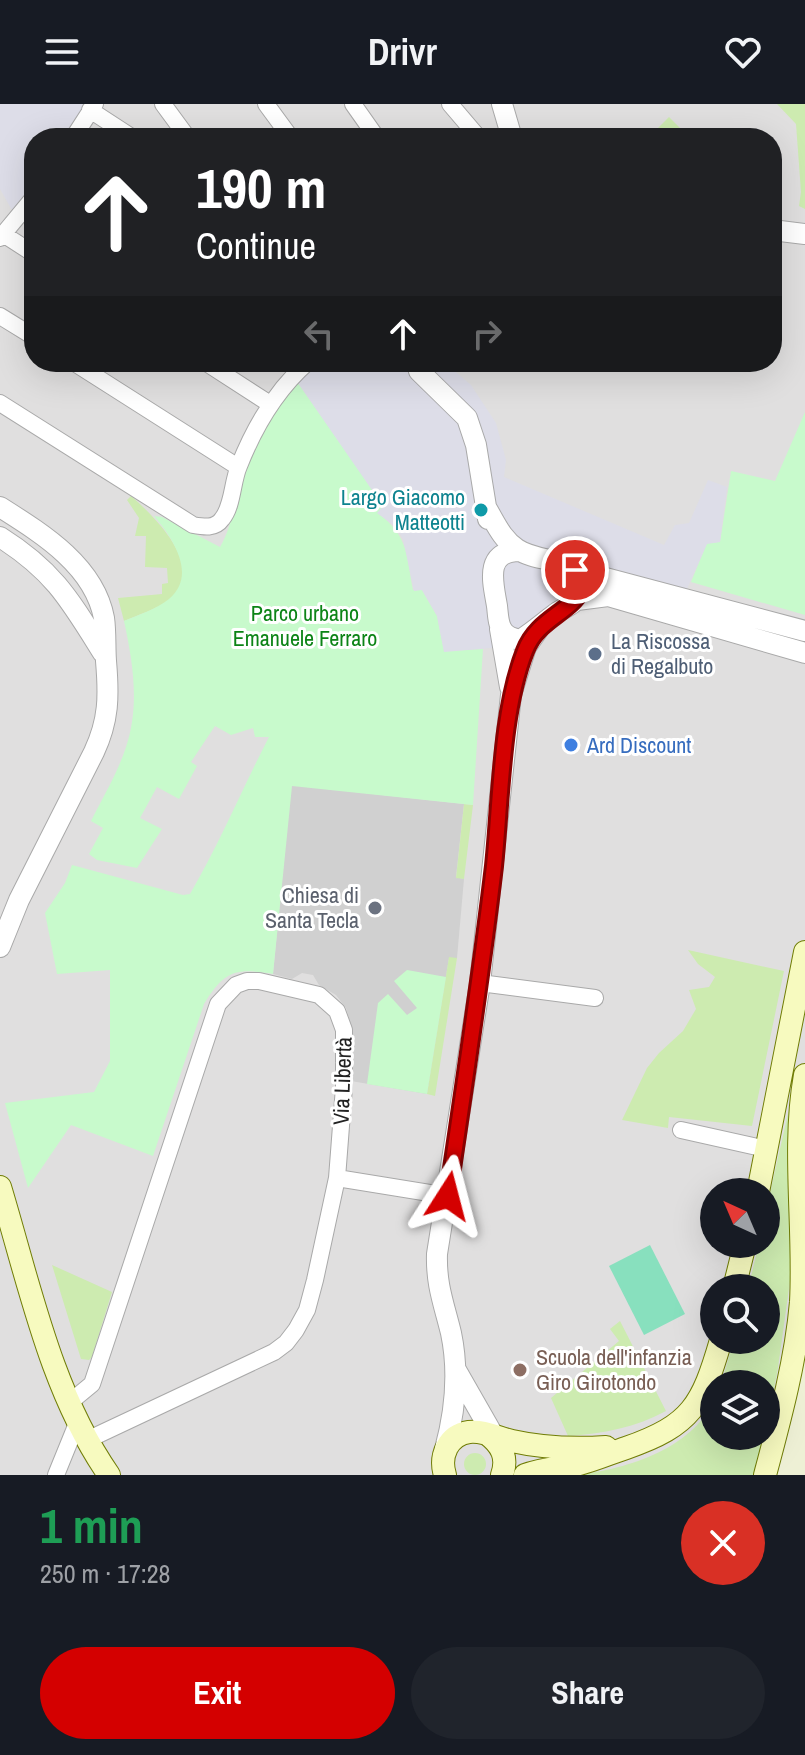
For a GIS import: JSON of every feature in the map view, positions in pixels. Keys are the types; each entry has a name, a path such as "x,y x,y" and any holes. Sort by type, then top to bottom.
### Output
{"main road":[{"path":"761,1178 805,952"},
{"path":"765,1475 781,1418 801,1302 801,1142 805,1075"},
{"path":"0,1187 56,1373 78,1421 109,1475"},
{"path":"525,1475 584,1463 656,1438 686,1418 709,1381 717,1354"},
{"path":"442,1465 460,1435 478,1432 562,1449 631,1446"},
{"path":"492,1437 505,1459 502,1475"}],"street":[{"path":"163,104 181,128"},
{"path":"266,104 284,128"},
{"path":"353,104 370,128"},
{"path":"450,104 470,128"},
{"path":"497,128 500,104"},
{"path":"500,104 508,128"},
{"path":"79,128 92,107 120,128"},
{"path":"24,209 2,236 24,248"},
{"path":"782,231 805,234"},
{"path":"0,316 24,331"},
{"path":"89,372 238,467"},
{"path":"220,372 270,404"},
{"path":"0,403 193,525 207,527 218,524 225,516 238,467 270,404 299,372"},
{"path":"420,372 467,418 476,445 511,695"},
{"path":"0,507 49,537 73,561 92,588 104,616 108,708 104,730 19,900 0,947"},
{"path":"487,509 502,536 519,551"},
{"path":"0,537 30,556 53,577 105,656"},
{"path":"493,569 499,557 507,552 519,551 575,570 805,631"},
{"path":"575,570 581,590 577,600"},
{"path":"442,1465 451,1428 456,1370 451,1333 437,1279 437,1254 480,983 511,695 526,647 553,615 577,600 608,596 805,653"},
{"path":"500,629 510,638 520,640 538,630"},
{"name":"Via Libertà","path":"247,981 319,995 329,1002 343,1022 344,1087 337,1178 307,1310 286,1343 274,1352 78,1421 218,1004 236,985 247,981"},
{"path":"480,983 595,998"},
{"path":"681,1130 766,1149"},
{"path":"337,1178 448,1196"},
{"path":"456,1370 492,1437"},
{"path":"56,1475 78,1421"}],"shaded area":[{"path":"0,104 805,104 805,1343 777,1475 0,1475"},
{"path":"0,104 95,104 79,128 24,128 24,210 17,219 0,189"},
{"name":"Largo Giacomo Matteotti","path":"303,372 456,372 471,385 496,423 506,460 504,477 664,545 675,525 689,523 708,480 727,487 720,542 707,544 682,600 576,570 581,590 520,640 491,648 444,652 437,616 422,590 414,591 403,539 396,527 377,513 383,506 298,383"},
{"path":"291,785 464,804 456,877 464,879 457,958 449,958 427,1094 351,1081 351,1025 346,1008 336,995 319,985 313,975 302,973 292,979 273,974"}],"green space":[{"path":"777,104 805,104 805,209 799,206 801,192 796,124"},
{"path":"669,117 680,128 658,128"},
{"name":"Parco urbano Emanuele Ferraro","path":"298,383 384,506 378,513 401,538 413,590 422,590 437,616 444,651 483,649 473,805 292,786 273,974 250,971 232,974 218,984 204,1004 153,1156 71,1125 28,1188 5,1103 94,1092 110,1061 110,970 57,974 45,913 65,883 72,865 183,895 190,894 269,737 255,737 253,728 231,735 215,726 191,762 197,766 179,799 157,787 140,818 162,829 137,868 97,860 89,854 103,828 91,821 123,756 133,716 132,668 124,621 164,603 177,589 181,579 179,556 154,516 162,517 220,547 252,452 274,413"},
{"path":"805,412 805,615 691,582 707,543 720,542 731,471 775,481"},
{"path":"131,496 174,544 183,573 180,587 169,600 124,621 118,598 162,594 162,584 168,583 167,568 145,567 146,536 135,536 139,518 127,500"},
{"path":"464,804 473,805 464,879 456,878"},
{"path":"688,950 784,971 752,1126 669,1117 668,1128 622,1120 647,1068 683,1031 696,1009 689,990 709,987 715,977 698,964"},
{"path":"449,957 457,958 435,1096 427,1094"},
{"path":"407,970 446,977 427,1094 367,1084 378,1003 388,994 407,1015 417,1008 394,981"},
{"path":"791,1100 792,1267 780,1354 780,1274 752,1274 756,1258 780,1258 780,1178 773,1178"},
{"path":"650,1245 685,1314 644,1335 609,1266"},
{"path":"52,1265 112,1292 89,1360 81,1359"},
{"path":"620,1321 666,1411 619,1429 568,1436 551,1398 619,1341 610,1329"},
{"path":"805,1343 805,1475 777,1475 786,1444"},
{"path":"730,1354 780,1354 778,1370 725,1370"},
{"path":"700,1421 700,1450 761,1450 755,1475 572,1475 633,1463 673,1445"},
{"path":"471,1453 479,1453 486,1464 479,1475 471,1475 464,1468 464,1460"}],"place":[{"name":"Largo Giacomo Matteotti","path":"481,510"},
{"name":"La Riscossa di Regalbuto","path":"595,654"},
{"name":"Ard Discount","path":"571,745"},
{"name":"Chiesa di Santa Tecla","path":"375,908"},
{"name":"Scuola dell'infanzia Giro Girotondo","path":"520,1370"}],"route":[{"path":"448,1196 480,983 511,695 526,647 553,615 577,600 581,590 575,570"}]}
